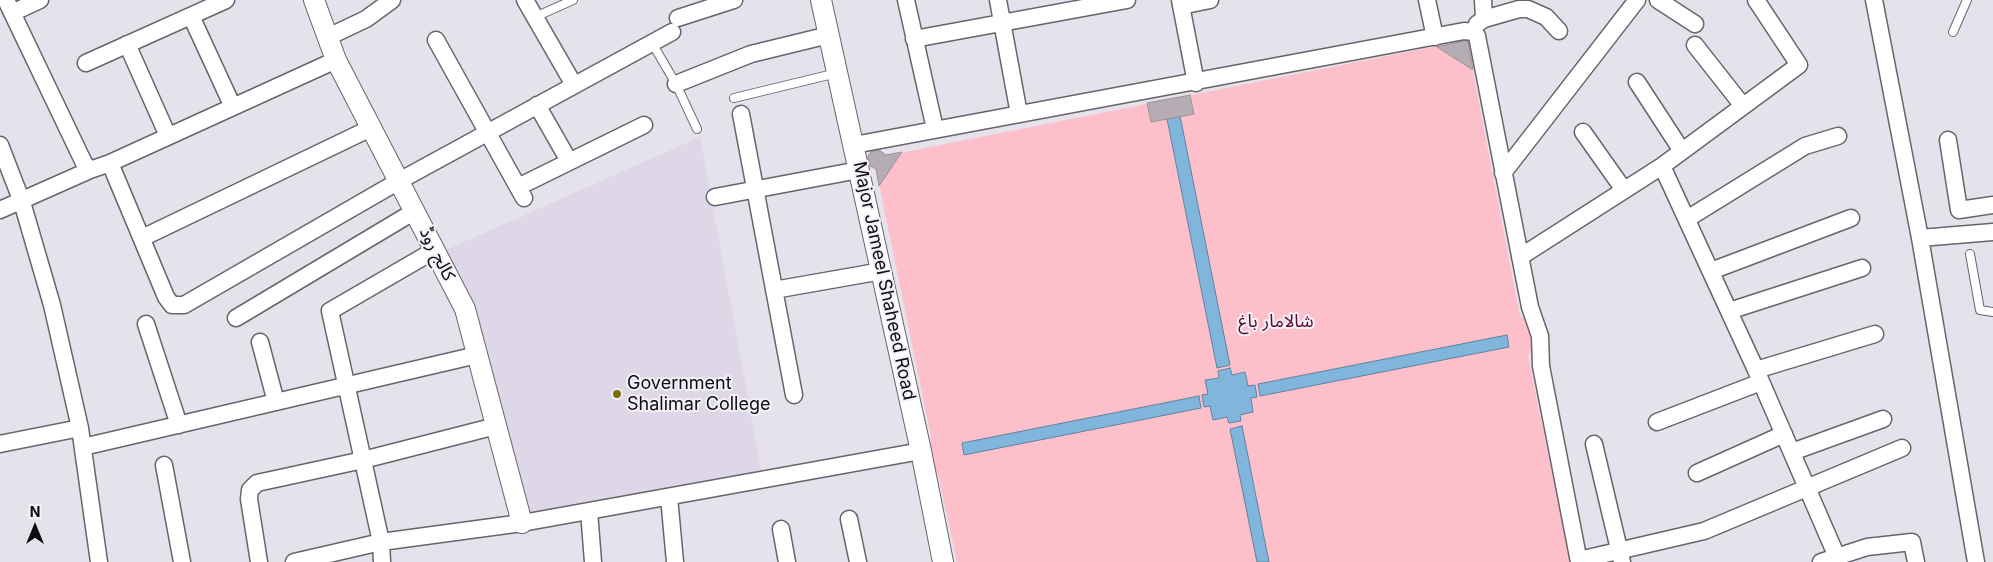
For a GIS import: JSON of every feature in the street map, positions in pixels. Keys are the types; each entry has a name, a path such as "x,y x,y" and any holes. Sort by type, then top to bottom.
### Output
{"street":[{"path":"40,0 9,6 84,163 90,170"},
{"path":"86,63 226,0"},
{"name":"کالج روڈ","path":"314,0 336,60 465,309 522,523"},
{"path":"328,37 366,19 392,0"},
{"path":"526,0 574,86"},
{"path":"110,163 166,297 172,304 184,305 399,181 652,43 675,25 734,0"},
{"name":"Major Jameel Shaheed Road","path":"821,0 882,271 943,562"},
{"path":"906,0 935,130"},
{"path":"998,0 1019,114"},
{"path":"914,40 1127,0"},
{"path":"1196,82 1180,3 1210,0"},
{"path":"1427,0 1435,37"},
{"path":"1483,0 1484,19"},
{"path":"1503,172 1637,0"},
{"path":"1658,0 1681,6 1696,24"},
{"path":"1520,257 1662,166 1799,65 1756,0"},
{"path":"1874,0 1920,238 1976,562"},
{"path":"854,145 1435,37 1469,30 1484,19 1519,9 1528,9 1546,17 1559,30"},
{"path":"192,16 233,107"},
{"path":"1469,30 1477,36 1530,306 1540,336 1541,366 1579,561 1621,557 1704,531 1902,448"},
{"path":"676,84 751,54 829,35"},
{"path":"436,40 521,192 569,161 644,125"},
{"path":"127,44 168,136"},
{"path":"1695,45 1743,106"},
{"path":"0,210 110,163 336,60"},
{"path":"1637,82 1682,151"},
{"path":"538,105 569,161"},
{"path":"741,114 794,395"},
{"path":"142,238 371,128"},
{"path":"1583,132 1624,190"},
{"path":"1687,220 1805,146 1838,136"},
{"path":"1948,140 1959,210 1993,205"},
{"path":"0,144 22,202 52,305 80,428 99,562"},
{"path":"1662,166 1729,311 1837,557"},
{"path":"714,197 860,170"},
{"path":"236,318 415,211"},
{"path":"1710,272 1851,218"},
{"path":"1920,238 1993,232"},
{"path":"382,562 381,542 330,311 435,250"},
{"path":"1729,311 1862,268"},
{"path":"774,290 882,271"},
{"path":"146,324 179,425"},
{"path":"1657,422 1758,376 1875,334"},
{"path":"260,342 276,402"},
{"path":"83,447 477,355"},
{"path":"1792,452 1883,419"},
{"path":"260,562 249,500 250,490 257,483 363,460 496,426"},
{"path":"0,444 80,428"},
{"path":"1696,473 1784,434"},
{"path":"1594,444 1621,557"},
{"path":"294,562 381,542 522,523 921,451"},
{"path":"164,465 182,562"},
{"path":"669,497 675,562"},
{"path":"589,511 593,562"},
{"path":"849,519 858,562"},
{"path":"781,529 787,562"},
{"path":"1821,562 1867,547 1912,542 1916,562"}],"lane":[{"path":"535,17 573,0"},
{"path":"1953,32 1968,0"},
{"path":"652,43 676,84 697,129"},
{"path":"734,98 838,72"},
{"path":"1970,254 1980,310 1993,312"}],"shaded area":[{"name":"Government Shalimar College","path":"700,137 763,480 522,523 465,309 437,254"}],"green space":[{"name":"شالامار باغ","path":"1468,32 1475,44 1469,51 1520,316 1533,325 1536,342 1528,356 1570,562 957,562 938,474 927,467 924,448 931,437 876,169 869,165 867,157 871,151 878,150 885,156 1457,42 1457,39"}],"water":[{"path":"1180,116 1230,365 1217,368 1167,119"},
{"path":"1507,335 1509,347 1260,396 1258,384"},
{"path":"1230,368 1232,375 1245,372 1248,386 1255,385 1257,397 1251,398 1253,412 1240,415 1241,421 1229,423 1227,417 1213,420 1210,406 1204,407 1202,395 1208,394 1205,380 1219,378 1218,371"},
{"path":"1199,396 1201,408 964,455 962,443"},
{"path":"1242,426 1269,562 1257,562 1230,429"}],"building":[{"path":"1468,41 1473,70 1437,47"},
{"path":"1190,95 1194,114 1151,122 1147,103"},
{"path":"879,150 886,155 902,152 879,186 876,169 870,166 868,156 871,152"}],"place":[{"name":"Government Shalimar College","path":"617,394"}]}
